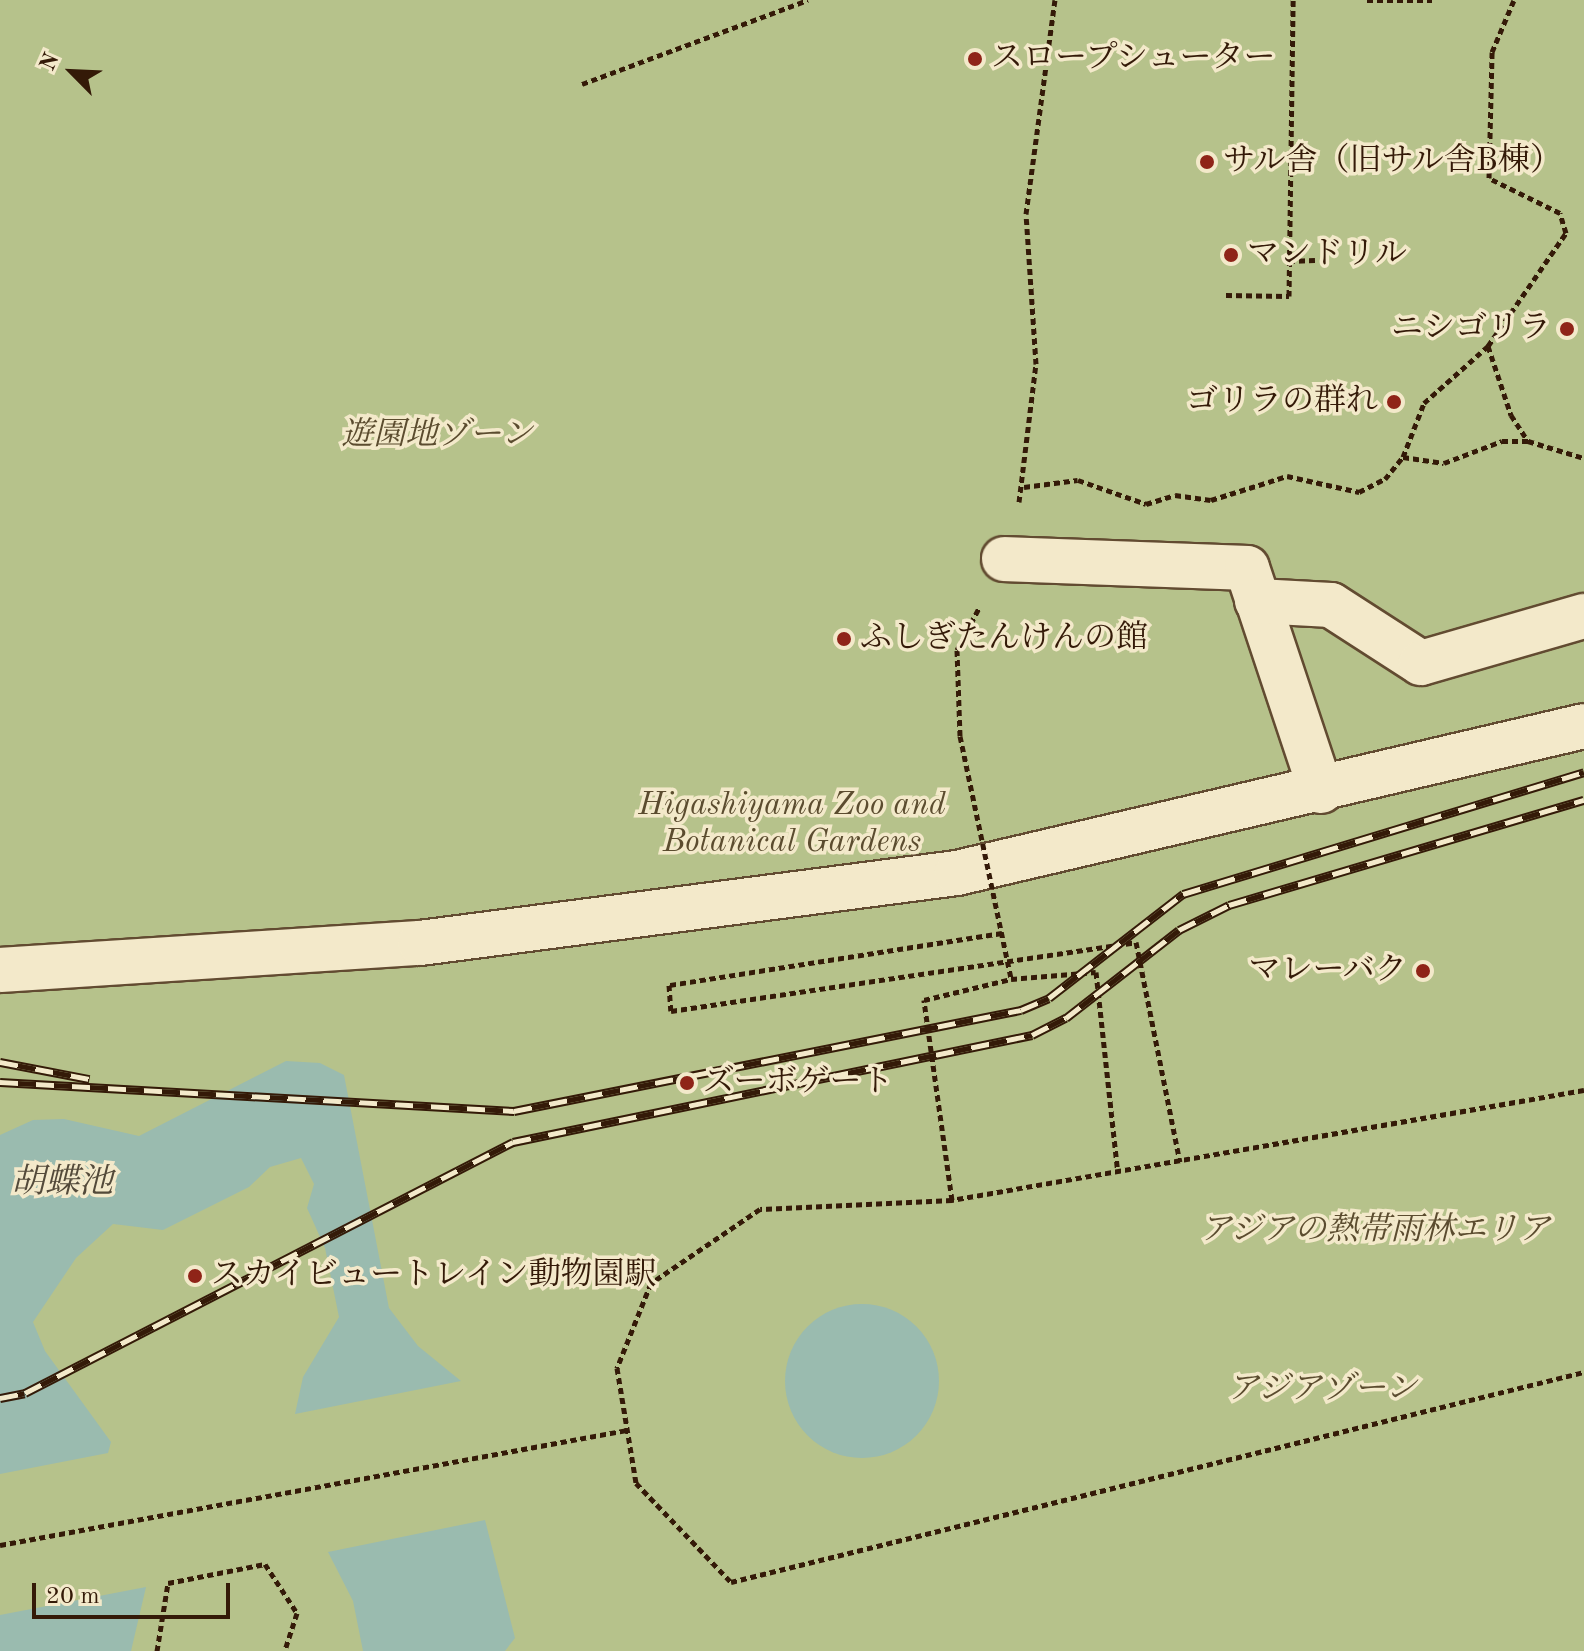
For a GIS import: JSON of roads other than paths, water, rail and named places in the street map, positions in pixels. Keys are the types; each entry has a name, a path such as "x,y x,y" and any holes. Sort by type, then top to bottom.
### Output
{"street":[{"path":"1004,559 1247,568 1321,791"},
{"path":"1257,601 1331,605 1421,663 1584,616"},
{"path":"0,970 420,943 942,875 1321,791 1584,726"}],"water":[{"name":"胡蝶池","path":"286,1061 320,1063 344,1075 389,1308 418,1346 461,1381 295,1414 303,1377 339,1317 325,1248 307,1208 314,1184 301,1158 270,1167 249,1187 163,1230 113,1224 76,1258 33,1322 45,1351 111,1442 108,1453 0,1474 0,1135 33,1120 64,1119 139,1136"},
{"path":"862,1304 892,1310 917,1326 933,1351 939,1381 933,1411 917,1436 892,1452 862,1458 832,1452 807,1436 791,1411 785,1381 791,1351 807,1326 832,1310"},
{"path":"485,1520 515,1638 505,1651 363,1651 353,1601 328,1552"},
{"path":"146,1587 131,1651 0,1651 0,1615"}],"railway":[{"path":"0,1082 514,1111 1021,1010 1049,998 1183,894 1584,772"},
{"path":"0,1398 25,1393 513,1142 1032,1035 1066,1018 1179,930 1229,905 1584,800"},
{"path":"0,1062 89,1079"}],"place":[{"name":"スロープシューター","path":"975,59"},
{"name":"サル舎（旧サル舎B棟）","path":"1207,162"},
{"name":"マンドリル","path":"1231,255"},
{"name":"ニシゴリラ","path":"1567,329"},
{"name":"ゴリラの群れ","path":"1394,402"},
{"name":"ふしぎたんけんの館","path":"844,639"},
{"name":"マレーバク","path":"1423,971"},
{"name":"ズーボゲート","path":"687,1083"},
{"name":"スカイビュートレイン動物園駅","path":"195,1276"}],"park label":[{"name":"遊園地ゾーン","path":"437,436"},
{"name":"Higashiyama Zoo and Botanical Gardens","path":"792,826"},
{"name":"アジアの熱帯雨林エリア","path":"1375,1231"},
{"name":"アジアゾーン","path":"1322,1390"}]}
